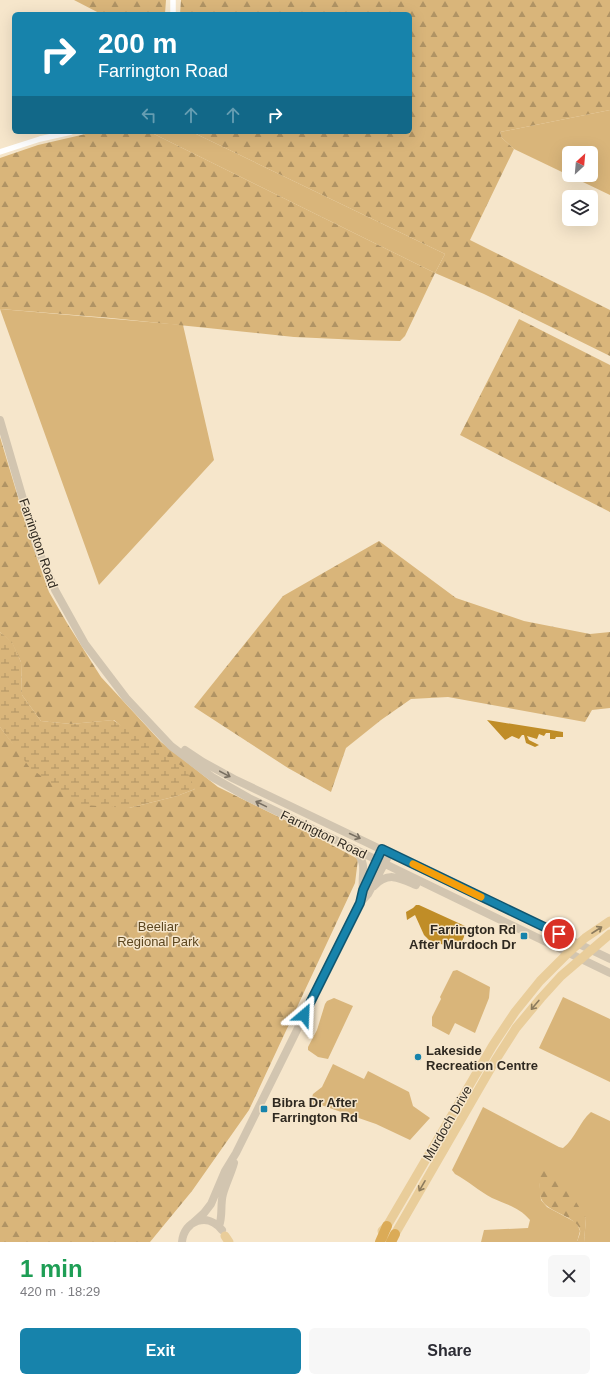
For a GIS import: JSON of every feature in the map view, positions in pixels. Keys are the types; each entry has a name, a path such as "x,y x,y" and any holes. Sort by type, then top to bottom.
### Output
{"highway":[{"path":"380,1242 387,1226"}],"main road":[{"name":"Farrington Road","path":"0,420 38,547 58,596 85,644 98,662 126,698 171,746 212,777 249,798 610,973"},
{"name":"Farrington Road","path":"157,730 203,762 234,779 610,959"},
{"path":"354,850 363,863 362,879 366,892"},
{"path":"182,1242 185,1231 204,1213 211,1204 225,1171 236,1153 386,851"},
{"path":"366,892 379,881 388,877 396,877 438,894 462,901"},
{"path":"490,902 486,904 486,906 521,925 526,932"},
{"name":"Murdoch Drive","path":"375,1242 387,1226 500,1034 523,1002 550,971 585,938 610,921"},
{"name":"Murdoch Drive","path":"393,1238 502,1050 528,1013 561,976 610,934"},
{"path":"219,1226 221,1221 222,1195 231,1173 236,1153"},
{"path":"193,1223 198,1220 209,1220 219,1226 227,1240"}],"street":[{"path":"173,0 173,12"},
{"path":"0,152 40,139 62,134"}],"green space":[{"path":"74,0 166,0 165,12 97,12"},
{"path":"181,0 610,0 610,110 500,132 502,138 514,149 470,240 610,310 610,356 484,294 435,273 445,254 196,134 412,134 412,12 180,12"},
{"path":"610,110 610,195 583,182 598,182 598,146 562,146 562,172 514,149 502,138 500,132"},
{"path":"85,134 154,134 435,273 405,336 400,341 294,337 111,318 0,309 0,158 38,145"},
{"path":"154,134 196,134 445,254 435,273"},
{"path":"0,309 183,325 214,460 99,585"},
{"path":"519,319 610,365 610,512 460,435"},
{"name":"Beeliar Regional Park","path":"0,437 32,544 49,592 101,677 161,742 218,787 283,819 358,859 355,883 249,1110 192,1191 150,1242 0,1242 0,727 13,744 129,808 177,796 195,789 114,720 71,724 41,721 22,695 21,662 12,643 0,632"},
{"path":"379,541 456,598 524,621 590,634 610,632 610,708 592,710 585,722 448,697 411,699 381,720 346,748 331,792 288,768 194,707 283,596"},
{"path":"0,632 12,642 21,662 22,695 41,721 71,724 113,720 186,769 195,789 177,796 129,808 83,805 30,768 0,727"},
{"path":"457,970 490,987 489,998 475,1033 455,1023 449,1035 432,1026 432,1017 441,999 440,997 453,971"},
{"path":"563,997 610,1019 610,1082 539,1048"},
{"path":"334,998 353,1006 328,1059 318,1057 308,1050 308,1047 317,1030 325,1004 327,1001"},
{"path":"333,1064 364,1079 368,1071 409,1092 413,1106 430,1118 410,1140 376,1124 318,1104 311,1109 309,1108 313,1094 322,1087"},
{"path":"483,1107 563,1148 571,1140 583,1120 591,1112 610,1121 610,1242 584,1242 586,1218 539,1178 541,1200 547,1207 577,1223 580,1231 577,1242 481,1242 484,1230 528,1228 530,1220 522,1212 492,1198 455,1174 452,1170"},
{"path":"544,1166 549,1167 566,1186 586,1218 584,1242 577,1242 580,1231 574,1222 547,1206 541,1199 539,1181 536,1175 538,1169"}],"shaded area":[{"path":"487,720 563,732 563,737 550,739 550,733 546,733 544,736 539,734 537,739 527,736 529,740 539,745 535,747 526,743 524,735 522,735 519,739 512,736 505,740"},
{"path":"416,905 465,926 465,935 461,943 453,948 429,940 424,935 415,915 407,920 406,912"}],"slow traffic":[{"path":"413,864 481,897"}],"place":[{"name":"Farrington Rd After Murdoch Dr","path":"524,936"},
{"name":"Lakeside Recreation Centre","path":"418,1057"},
{"name":"Bibra Dr After Farrington Rd","path":"264,1109"}],"route":[{"path":"304,1015 360,903 363,890 382,849 559,934"}]}
